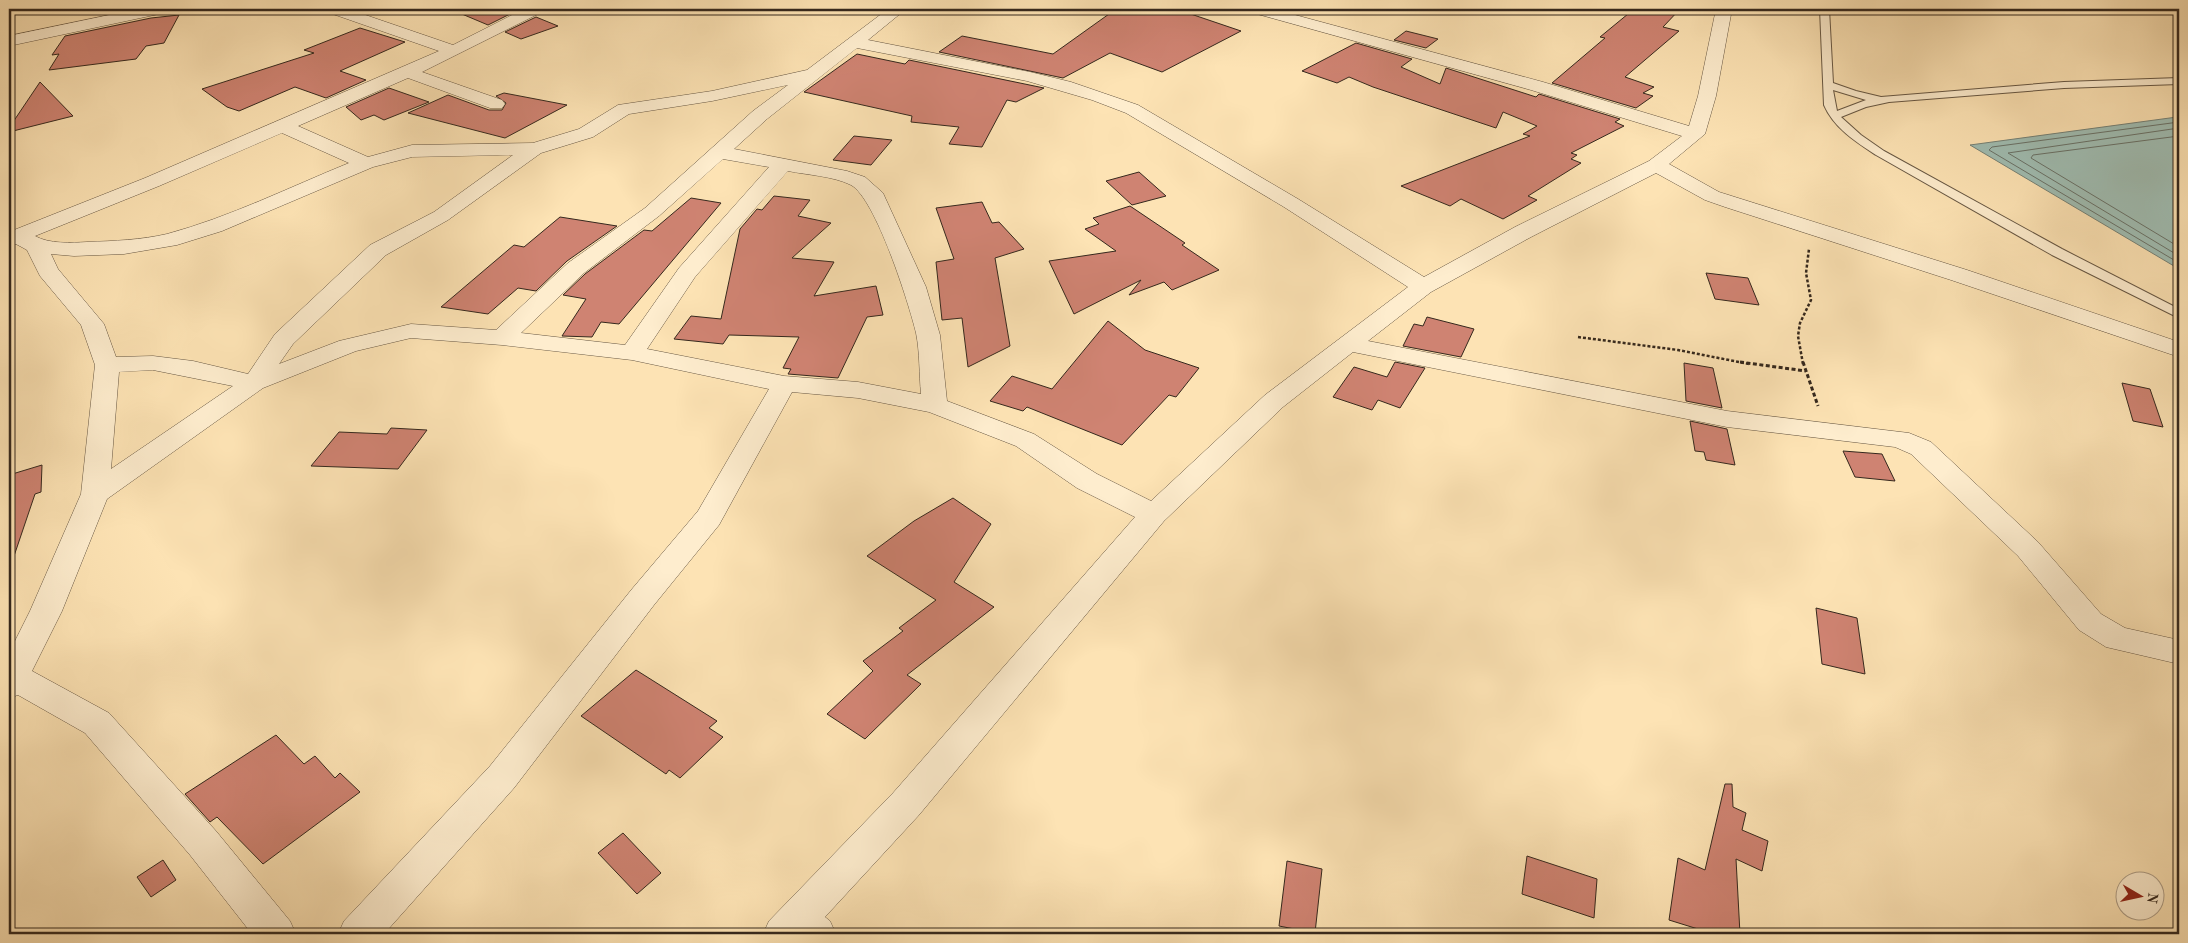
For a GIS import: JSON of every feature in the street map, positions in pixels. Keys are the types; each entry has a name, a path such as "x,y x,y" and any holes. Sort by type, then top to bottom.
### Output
{"street":[{"path":"9,41 160,9"},
{"path":"333,9 454,51"},
{"path":"18,238 407,72 454,51 536,9"},
{"path":"502,338 576,268 652,212 760,115 898,9"},
{"path":"1256,9 1537,86 1696,134"},
{"path":"798,929 1154,514 1274,400 1424,287 1523,232 1656,165 1696,134 1707,96 1724,9"},
{"path":"855,43 967,63 1056,83 1105,98 1132,109 1292,204 1424,287"},
{"path":"407,72 496,104"},
{"path":"18,238 74,249 124,247 169,240 214,226 366,163 412,151 534,149 586,132 624,109 712,96 810,75"},
{"path":"281,125 366,163"},
{"path":"254,383 284,338 333,295 378,250 441,216 534,149"},
{"path":"719,152 784,163 858,181 873,193 914,287 928,335 934,406"},
{"path":"632,353 687,273 784,163"},
{"path":"1656,165 1712,196 1810,226 2179,350"},
{"path":"18,238 92,324 107,365 95,494 46,611 11,681 97,723 203,843 276,934"},
{"path":"95,494 254,383 348,346 411,331 502,338 632,353 784,384 858,390 934,406 1025,440 1087,481 1154,514"},
{"path":"1349,344 1727,419 1900,439 1921,448 2028,549 2090,622 2117,638 2179,652"},
{"path":"107,365 153,363 193,369 254,383"},
{"path":"358,934 502,777 643,597 709,518 784,384"}],"lane":[{"path":"1824,9 1829,104 1834,116 1857,137 1880,153 2058,252 2179,314"},
{"path":"1834,116 1858,106 1881,100 1945,96 2039,86 2126,81 2179,81"},
{"path":"1828,85 1853,94 1881,100"}],"path":[{"path":"1810,226 1805,274 1811,295 1810,310 1802,319 1798,328 1799,341 1806,371 1828,431"},
{"path":"1578,337 1678,350 1743,363 1806,371"}],"water":[{"path":"2179,118 2179,269 1970,145"}],"building":[{"path":"450,9 516,9 518,10 488,25"},
{"path":"1116,9 1176,9 1241,31 1162,72 1110,53 1063,78 939,52 962,36 1053,54"},
{"path":"1634,9 1680,9 1663,27 1679,31 1625,77 1654,87 1643,93 1653,96 1636,108 1552,83 1605,38 1600,37"},
{"path":"179,15 164,43 146,46 136,59 49,70 59,54 52,55 65,36 151,18"},
{"path":"536,17 558,26 521,39 505,32"},
{"path":"360,28 405,42 340,71 366,80 326,98 295,87 239,111 227,107 202,89 314,53 304,50"},
{"path":"1406,31 1438,39 1426,48 1394,40"},
{"path":"1356,43 1412,59 1401,67 1440,84 1446,68 1536,97 1539,94 1620,119 1615,122 1624,126 1571,153 1577,155 1571,159 1581,163 1528,196 1537,200 1503,219 1461,199 1450,206 1401,186 1530,136 1523,134 1537,126 1503,112 1496,128 1373,87 1349,77 1337,83 1302,71"},
{"path":"857,54 905,64 909,60 1044,88 1016,102 1007,100 982,147 949,144 959,127 911,122 912,116 804,92"},
{"path":"40,82 73,116 9,132 9,128"},
{"path":"389,88 429,102 384,120 374,115 361,120 346,107"},
{"path":"504,93 567,105 505,138 408,113 448,95 489,110 502,110 506,103 496,96"},
{"path":"854,136 892,140 871,165 833,160"},
{"path":"1139,172 1166,196 1132,205 1106,181"},
{"path":"774,196 810,200 798,216 831,223 792,258 834,262 814,296 876,286 883,315 867,317 838,378 788,374 791,369 783,368 799,337 729,335 723,344 674,339 691,316 721,319 740,229 757,209 762,210"},
{"path":"691,198 721,203 619,324 601,322 592,337 562,336 586,299 563,295 585,274 644,230 652,231"},
{"path":"982,202 992,223 999,222 1024,249 995,258 1010,346 968,367 962,318 942,320 936,262 954,259 936,208"},
{"path":"1130,206 1185,243 1182,245 1219,270 1172,290 1164,282 1129,295 1141,280 1074,314 1049,261 1116,251 1085,229 1099,224 1093,218"},
{"path":"560,217 617,226 567,261 536,291 518,288 488,314 441,307 514,245 524,247"},
{"path":"1706,273 1748,278 1759,305 1715,299"},
{"path":"1427,317 1474,329 1461,357 1403,346 1414,324 1423,326"},
{"path":"1108,321 1145,350 1199,368 1176,397 1169,395 1122,445 1027,407 1023,411 990,401 1012,376 1052,389"},
{"path":"1395,362 1425,368 1400,408 1378,400 1372,410 1333,397 1354,367 1387,377"},
{"path":"1684,363 1713,368 1722,408 1686,401"},
{"path":"2122,383 2150,389 2163,427 2133,421"},
{"path":"1690,421 1727,429 1735,465 1706,460 1704,452 1695,451"},
{"path":"391,428 427,430 398,469 311,466 339,432 387,434"},
{"path":"1843,451 1882,454 1895,481 1855,477"},
{"path":"42,465 41,492 35,494 13,559 9,558 9,475"},
{"path":"953,498 991,524 954,582 994,607 907,675 921,684 865,739 827,714 873,671 863,661 903,631 899,628 936,600 867,556 914,521"},
{"path":"1816,608 1857,618 1865,674 1822,664"},
{"path":"636,670 717,721 709,728 723,737 680,778 669,770 666,774 581,716"},
{"path":"276,735 304,764 315,756 335,778 340,773 360,792 263,864 217,817 210,822 185,794"},
{"path":"1725,784 1732,784 1733,807 1746,813 1742,830 1768,841 1762,871 1736,859 1740,934 1714,934 1669,920 1678,858 1705,870"},
{"path":"623,833 661,873 637,894 598,853"},
{"path":"1527,856 1597,879 1594,918 1522,894"},
{"path":"163,860 176,880 151,897 137,877"},
{"path":"1287,861 1322,869 1315,933 1279,926"}]}
